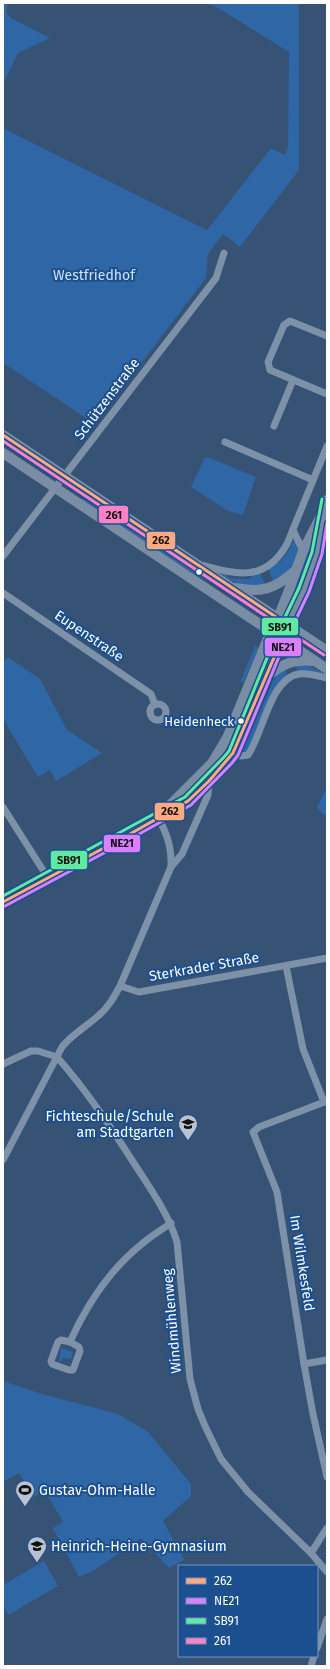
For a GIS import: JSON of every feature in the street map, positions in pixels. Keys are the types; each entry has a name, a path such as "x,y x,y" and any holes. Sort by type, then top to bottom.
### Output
{"main road":[{"path":"3,435 327,651"},
{"path":"3,453 327,669"},
{"path":"158,818 179,794 197,779 216,756 228,736 270,631 278,618 303,551 325,505"},
{"path":"3,902 188,801 233,753 281,638 304,590 315,559 325,505"},
{"path":"231,588 247,590 267,589 283,582 297,570"},
{"path":"264,679 289,662 300,660 314,661"}],"street":[{"name":"Schützenstraße","path":"3,556 216,278 224,253"},
{"path":"327,336 290,321 284,325 268,362 270,370 327,394"},
{"path":"274,426 293,380"},
{"path":"225,442 313,480"},
{"path":"198,564 230,572 247,574 256,572 267,566 283,551 327,446"},
{"path":"293,530 303,551"},
{"name":"Eupenstraße","path":"3,593 151,694 155,704"},
{"path":"233,753 241,756 248,755 260,732 274,696 280,686 287,679 298,674 327,678"},
{"path":"3,1160 67,1040 103,1011 111,1002 120,986 171,867 182,854 208,795 208,781"},
{"path":"3,807 48,878"},
{"path":"158,818 170,846 171,867"},
{"name":"Sterkrader Straße","path":"120,986 139,992 327,958"},
{"name":"Im Wilmkesfeld","path":"286,966 303,1049 326,1102 259,1127 253,1132 277,1192 304,1364 327,1477"},
{"path":"3,1064 31,1052 38,1051 57,1057"},
{"name":"Windmühlenweg","path":"57,1057 116,1135 171,1223 177,1242 190,1379 198,1409 221,1459 248,1492 311,1553 327,1572"},
{"path":"70,1342 84,1311 107,1278 142,1243 171,1223"},
{"path":"61,1340 70,1342 77,1345 80,1351 75,1367 73,1370 69,1370 55,1366 51,1361 58,1342 61,1340"},
{"path":"304,1364 327,1360"},
{"path":"311,1553 327,1528"},
{"path":"318,1645 327,1619"}],"green space":[{"path":"3,3 9,3 7,7 7,14 11,18 50,38 18,53 3,84"},
{"name":"Westfriedhof","path":"205,3 299,3 299,170 240,247 223,234 208,254 206,278 95,424 3,363 3,128 207,230 271,148 285,155 288,147 289,52 218,8"},
{"path":"205,457 256,477 243,515 228,511 191,487"},
{"path":"82,498 126,527 157,544 261,612 259,615 214,585 176,563 81,500"},
{"path":"317,538 293,605 289,603 311,544 313,540"},
{"path":"294,539 298,550 296,561 290,570 274,583 268,568 275,563 280,562 288,552"},
{"path":"221,572 226,574 229,578 249,579 253,575 260,573 266,586 237,583 220,574"},
{"path":"255,646 259,648 243,683 241,680"},
{"path":"266,651 270,653 234,739 235,732"},
{"path":"8,657 40,679 67,730 102,753 56,781 50,770 38,777 3,719 3,663"},
{"path":"296,664 308,665 327,675 297,672"},
{"path":"285,668 287,676 277,685 250,749 246,752 241,751 248,739 273,681 277,674"},
{"path":"327,787 327,819 317,807"},
{"path":"61,1348 73,1352 71,1359 63,1358 59,1361"},
{"path":"3,1381 42,1394 118,1414 148,1432 191,1484 191,1496 163,1521 184,1560 169,1568 141,1538 93,1571 79,1577 53,1528 63,1522 45,1491 33,1497 19,1473 3,1482"},
{"path":"44,1561 58,1586 8,1615 3,1605 3,1585"}],"transit line":[{"name":"262","path":"3,435 288,625 233,753 209,781 188,801 3,902"},
{"name":"261","path":"3,441 324,655"},
{"name":"SB91","path":"3,896 185,797 229,751 276,636 299,588 312,552 322,499"},
{"name":"NE21","path":"5,906 191,805 232,763 238,755 286,640 309,592 322,554 327,523"}],"place":[{"name":"Heidenheck","path":"241,721"},
{"name":"Fichteschule/Schule am Stadtgarten","path":"188,1141"},
{"name":"Gustav-Ohm-Halle","path":"25,1507"},
{"name":"Heinrich-Heine-Gymnasium","path":"37,1563"}]}
